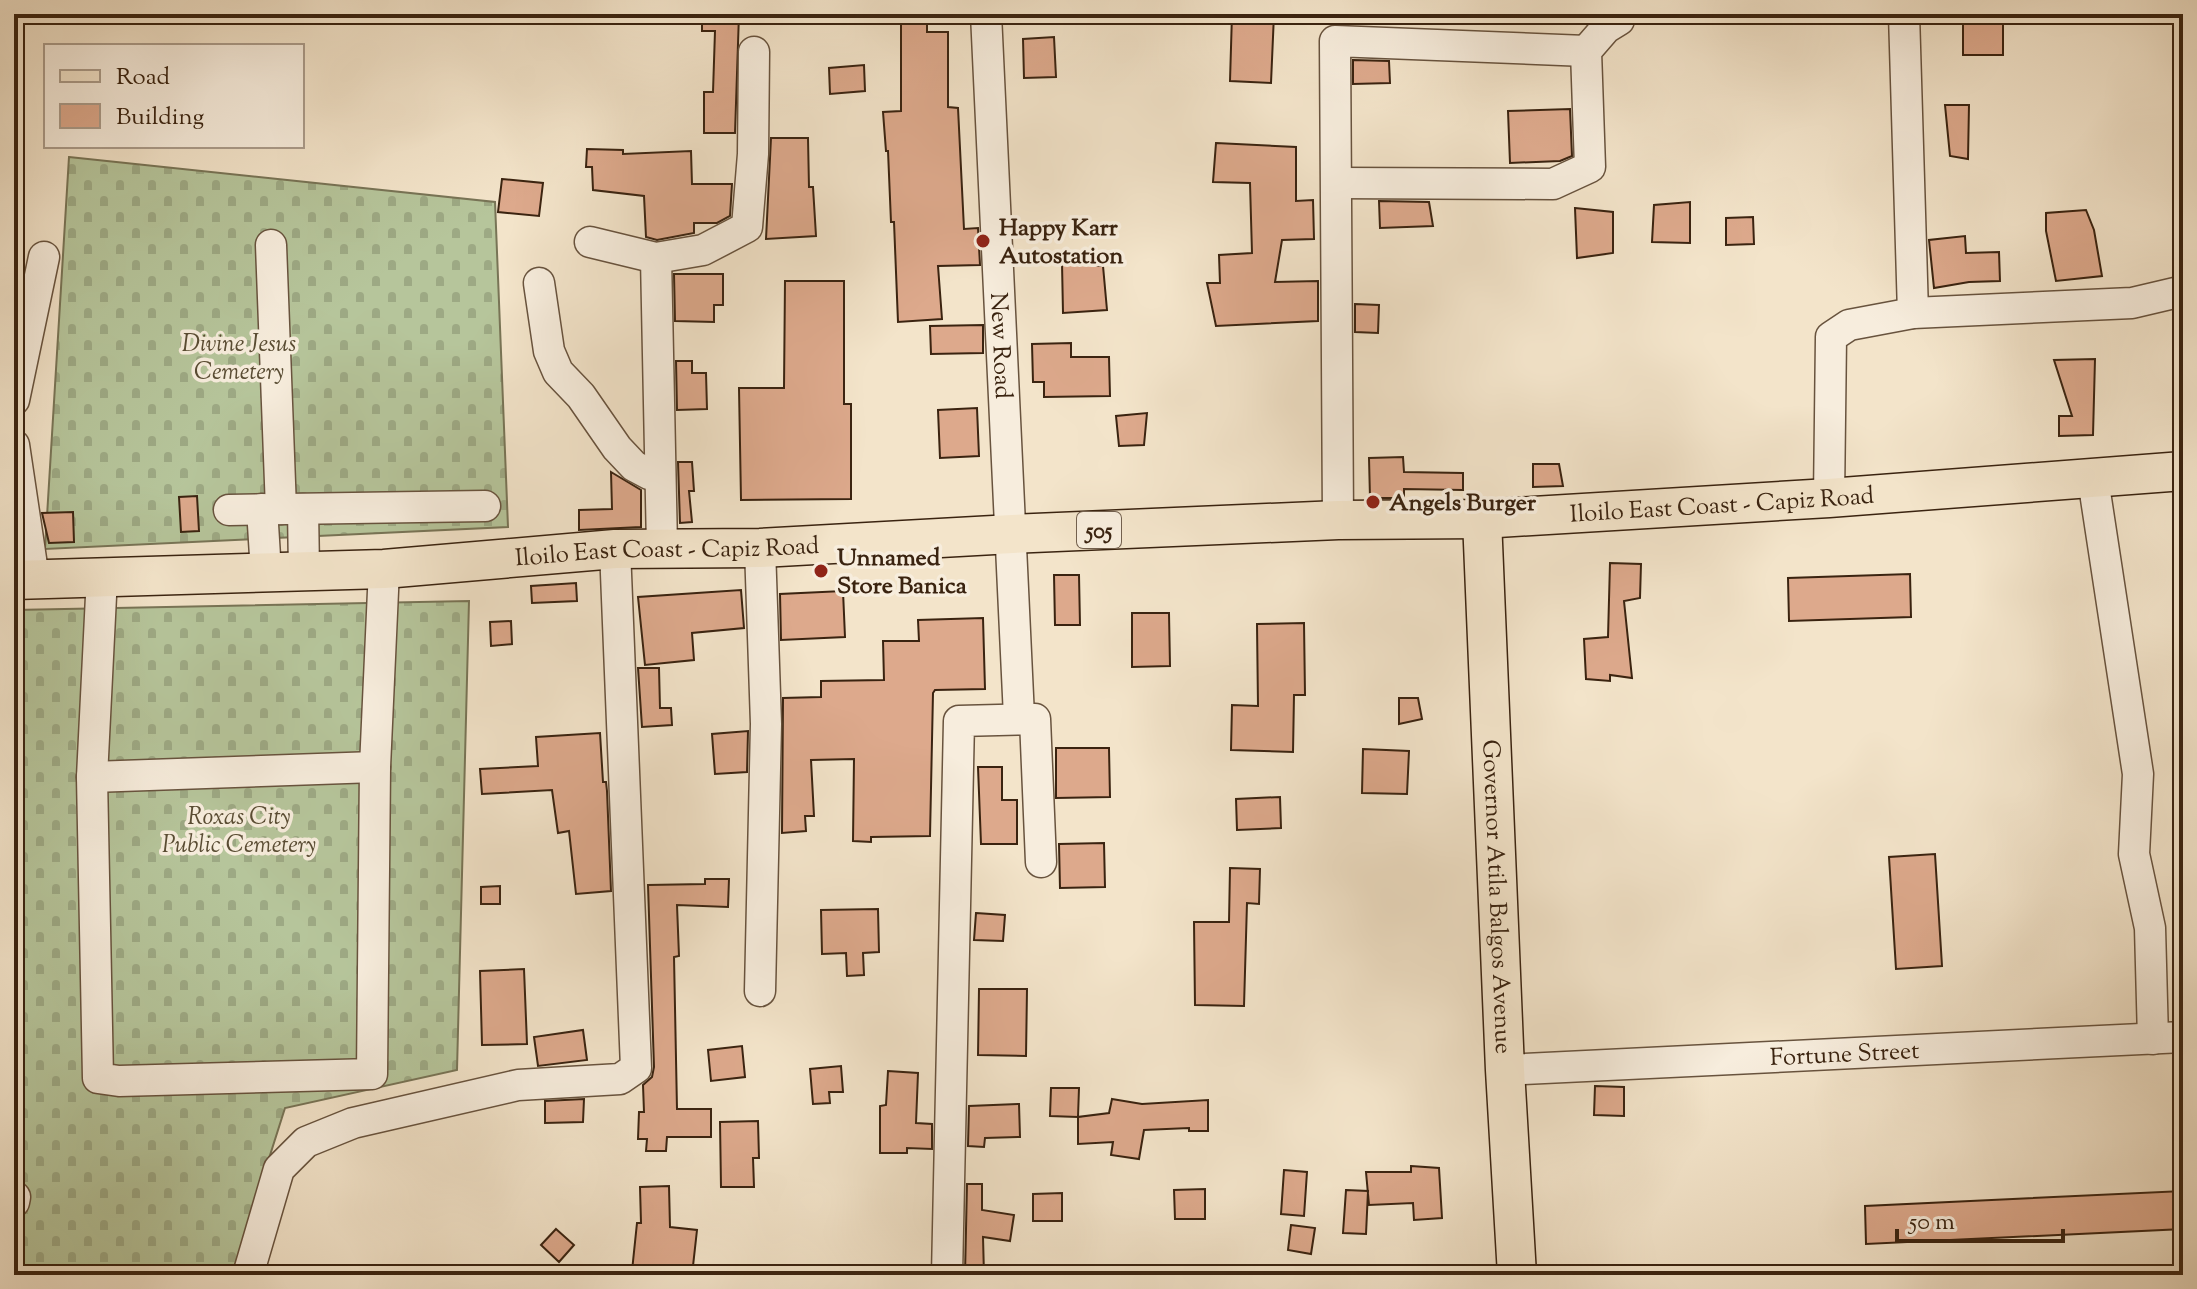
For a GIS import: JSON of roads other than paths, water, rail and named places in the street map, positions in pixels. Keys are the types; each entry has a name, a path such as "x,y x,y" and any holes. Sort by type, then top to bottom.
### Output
{"main road":[{"name":"Iloilo East Coast - Capiz Road","path":"24,580 384,569 662,547 760,548 1338,520 1482,519 1829,498 2183,471"},
{"name":"Governor Atila Balgos Avenue","path":"1482,519 1505,1070 1517,1275"}],"street":[{"name":"New Road","path":"986,14 1019,717"},
{"path":"1904,14 1913,313"},
{"path":"1337,183 1553,184 1590,167 1586,51 1606,28 1619,20"},
{"path":"1338,520 1335,41 1586,51"},
{"path":"590,242 656,258 703,250 747,227 753,154 754,52"},
{"path":"266,572 282,509 271,245"},
{"path":"14,400 44,257"},
{"path":"656,258 662,547"},
{"path":"539,283 549,351 558,372 581,396 617,448 634,466 660,477"},
{"path":"1829,498 1831,337 1849,325 1913,313 2132,303 2183,291"},
{"path":"14,445 24,580"},
{"path":"2093,479 2138,774 2134,854 2150,928 2153,1039"},
{"path":"229,510 485,506"},
{"path":"282,509 304,571"},
{"path":"760,548 766,724 760,991"},
{"path":"248,1275 279,1169 306,1142 353,1123 518,1085 620,1079 636,1068 615,549"},
{"path":"102,576 92,777 98,1078 119,1081 372,1074 375,767 384,569"},
{"path":"947,1275 959,721 1019,717 1035,719 1041,862"},
{"path":"92,777 375,767"},
{"name":"Fortune Street","path":"1505,1070 2183,1037"}],"place":[{"name":"Happy Karr Autostation","path":"983,241"},
{"name":"Angels Burger","path":"1373,502"},
{"name":"Unnamed Store Banica","path":"821,571"}],"park label":[{"name":"Divine Jesus Cemetery","path":"239,357"},
{"name":"Roxas City Public Cemetery","path":"239,830"}]}
